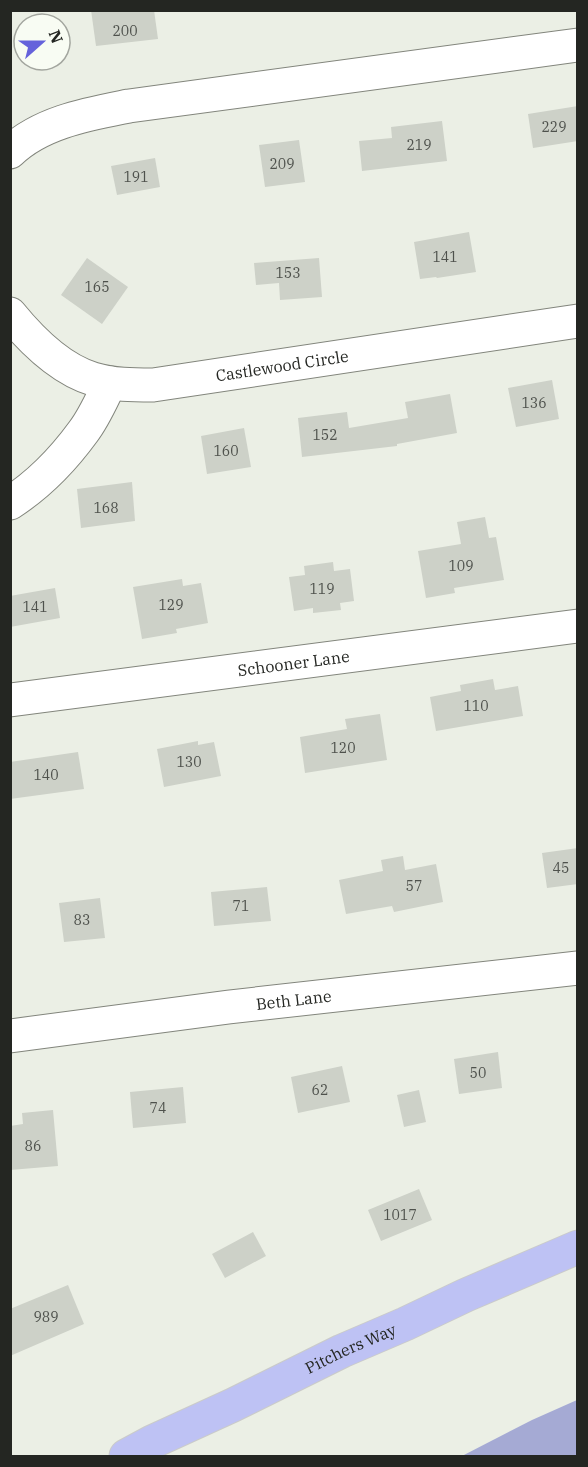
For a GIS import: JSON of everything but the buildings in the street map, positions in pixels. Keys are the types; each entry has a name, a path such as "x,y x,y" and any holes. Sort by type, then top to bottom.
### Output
{"main road":[{"name":"Pitchers Way","path":"126,1456 342,1351 578,1247"}],"street":[{"path":"10,152 34,135 87,114 129,106 578,45"},
{"name":"Castlewood Circle","path":"10,314 55,360 92,379 129,386 153,386 578,321"},
{"path":"10,503 41,479 84,432 110,383"},
{"name":"Schooner Lane","path":"10,700 578,626"},
{"name":"Beth Lane","path":"10,1036 229,1007 578,968"}],"water":[{"path":"577,1400 577,1456 462,1456 532,1420"}]}
